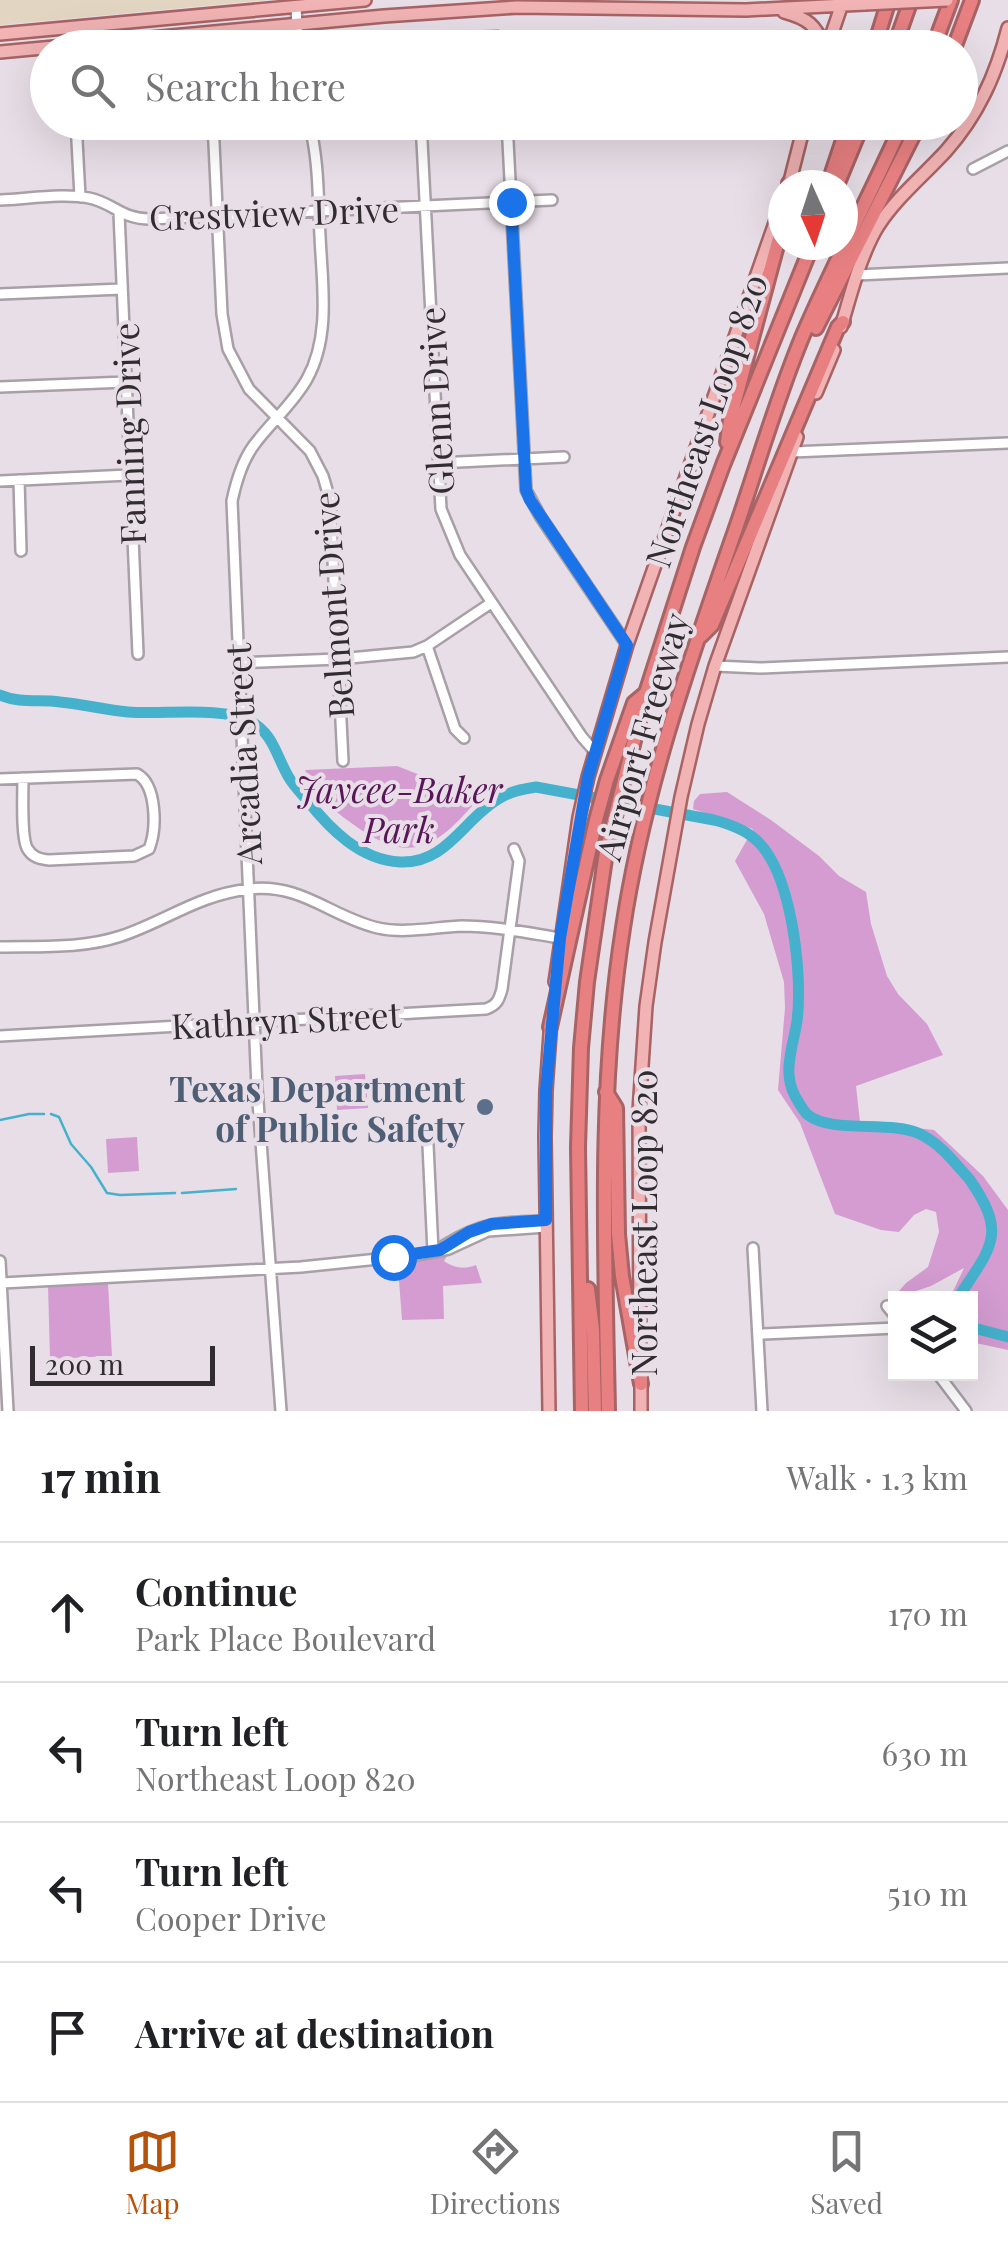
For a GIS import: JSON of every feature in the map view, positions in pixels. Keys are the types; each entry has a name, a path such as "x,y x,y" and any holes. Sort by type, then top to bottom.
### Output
{"highway":[{"path":"880,30 890,0"},
{"path":"900,30 911,0"},
{"path":"939,30 949,0"},
{"path":"961,30 972,0"},
{"path":"833,170 843,140"},
{"path":"843,170 856,140"},
{"path":"802,338 893,140"},
{"name":"Airport Freeway","path":"608,1411 606,1092 623,926 660,751 802,338 815,329 911,140"},
{"path":"723,464 730,420 773,260"},
{"name":"Airport Freeway","path":"582,1411 578,1147 581,1048 600,885 646,693 693,547 805,260"},
{"path":"696,642 712,625 843,322"},
{"path":"550,1027 607,780 634,702 646,693"},
{"path":"606,1092 616,1108 618,1234 641,1384"},
{"path":"580,1237 593,1330 596,1411"}],"main road":[{"path":"49,30 365,0"},
{"path":"231,30 517,7 775,10 842,3 949,0"},
{"path":"832,30 842,3"},
{"path":"775,10 800,16 817,30"},
{"name":"Northeast Loop 820","path":"978,108 1000,60 1008,28"},
{"path":"0,34 30,32"},
{"path":"0,52 30,50"},
{"path":"792,170 800,140"},
{"name":"Northeast Loop 820","path":"641,1411 641,1072 654,942 680,797 698,724 803,420 832,358 875,230 906,190 955,140"},
{"name":"Northeast Loop 820","path":"548,1411 546,1090 560,938 579,817 627,645 768,243"}],"street":[{"path":"296,6 297,30"},
{"path":"77,140 80,197"},
{"name":"Belmont Drive","path":"214,140 222,314 228,349 250,389 310,452 330,500 343,761"},
{"name":"Arcadia Street","path":"281,1411 254,1021 232,501 238,476 252,447 309,376 321,338 323,298 312,140"},
{"name":"Glenn Drive","path":"421,140 438,495 444,520 460,555 491,604 596,753"},
{"path":"508,140 526,490 627,645"},
{"path":"973,170 1008,151"},
{"name":"Crestview Drive","path":"0,200 80,197 142,219 552,200"},
{"name":"Fanning Drive","path":"120,213 138,654"},
{"path":"857,275 1008,268"},
{"path":"0,294 122,289"},
{"path":"0,388 126,382"},
{"path":"792,452 1008,442"},
{"path":"438,463 564,457"},
{"path":"0,481 129,475"},
{"path":"19,480 21,552"},
{"path":"238,663 413,652 491,604"},
{"path":"427,646 455,729 464,738"},
{"path":"716,666 1008,657"},
{"path":"0,779 23,778 137,774 146,780 152,793 152,843 134,856 44,860 30,852 26,844 23,778"},
{"name":"Kathryn Street","path":"0,1036 486,1008 500,999 518,861 514,848"},
{"path":"0,947 84,945 115,938 211,897 271,888 290,891 380,929 461,926 560,938"},
{"path":"428,1145 436,1251"},
{"path":"2,1283 301,1268 436,1251 492,1224 546,1224"},
{"path":"752,1248 762,1411"},
{"path":"0,1261 8,1411"},
{"path":"763,1334 888,1328"},
{"path":"943,1381 966,1411"}],"shaded area":[{"path":"0,0 268,0 0,25"}],"green space":[{"name":"Jaycee-Baker Park","path":"397,766 479,798 434,840 405,848 371,836 343,817 318,793 305,770"},
{"path":"727,792 866,892 887,976 898,994 927,1024 943,1055 856,1086 860,1122 934,1130 983,1176 1008,1210 1008,1350 978,1344 978,1291 953,1291 964,1268 931,1286 899,1291 928,1267 939,1232 936,1212 926,1209 914,1215 899,1232 835,1214 800,1123 778,1090 784,982 764,914 735,861 753,829 693,809 700,794"},
{"path":"365,1074 368,1108 337,1110 335,1076"},
{"path":"137,1137 139,1171 108,1173 106,1139"},
{"path":"445,1254 444,1261 455,1267 476,1265 482,1283 443,1286 444,1319 402,1320 399,1280 407,1274 405,1259"},
{"path":"108,1283 112,1356 50,1359 48,1285"}],"waterway":[{"path":"0,695 128,712 224,714 250,721 269,738 290,779 326,822 359,849 385,860 416,861 430,856 500,798 536,787 714,820 746,832 768,854 778,874 792,925 798,1002 789,1078 795,1096 806,1113 819,1121 920,1134 941,1148 970,1180 989,1214 992,1228 986,1253 963,1291"},
{"path":"0,1120 44,1114"},
{"path":"51,1114 59,1117 71,1144 107,1193 175,1193"},
{"path":"182,1193 236,1189"},
{"path":"978,1329 1008,1337"}],"place":[{"name":"Texas Department of Public Safety","path":"485,1107"}],"route":[{"path":"393,1257 440,1250 469,1232 492,1224 546,1220 546,1090 560,938 588,777 627,645 526,490 511,202"}]}
